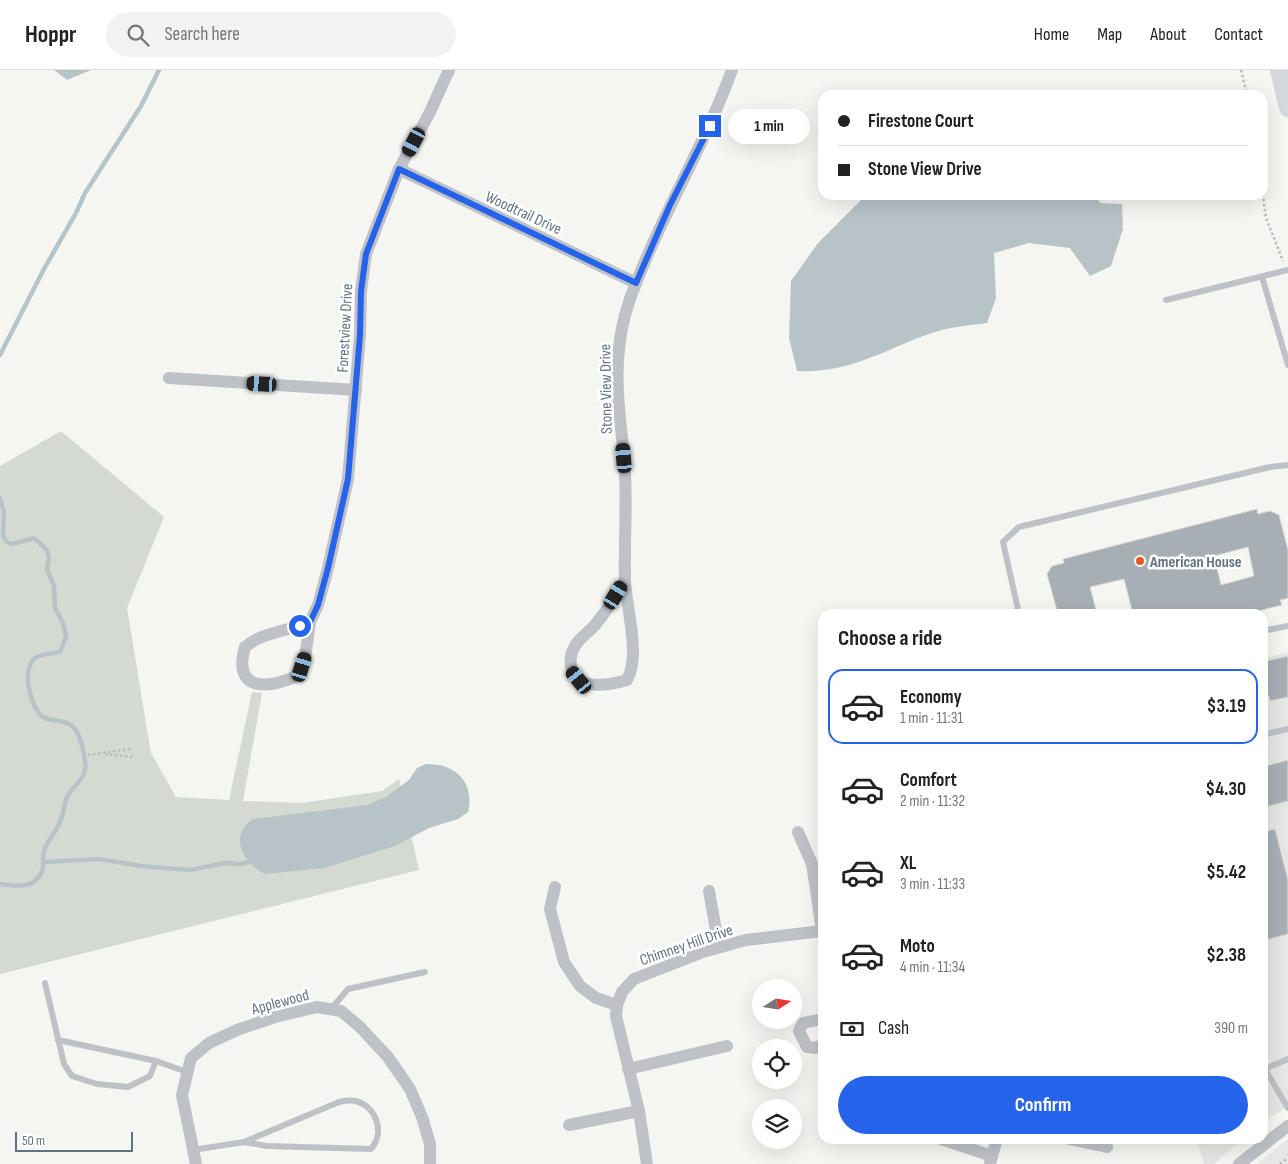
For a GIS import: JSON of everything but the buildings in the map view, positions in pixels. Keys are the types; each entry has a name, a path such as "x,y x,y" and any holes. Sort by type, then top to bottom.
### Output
{"main road":[{"path":"1278,70 1288,108"}],"street":[{"name":"Forestview Drive","path":"310,622 291,630 262,637 245,647 242,659 248,678 254,683 263,686 275,684 297,676 304,658 310,622 318,605 327,574 348,479 356,390 361,291 366,254 399,169 449,70"},
{"name":"Stone View Drive","path":"625,580 608,610 574,646 569,658 570,665 579,680 594,685 612,684 627,680 633,669 625,580 625,474 618,350 626,308 636,283 670,205 718,110 732,70"},
{"name":"Woodtrail Drive","path":"399,169 636,283"},
{"path":"169,378 356,390"},
{"path":"798,832 812,864 818,904"},
{"path":"555,887 550,909 564,962 585,990 596,998 617,1005 618,1028 639,1111 647,1164"},
{"path":"709,892 719,947"},
{"name":"Chimney Hill Drive","path":"617,1005 622,992 634,979 719,947 746,940 818,931"},
{"name":"Applewood","path":"196,1164 182,1095 191,1058 209,1043 237,1030 275,1017 317,1007 341,1011 360,1027 388,1057 410,1089 422,1117 430,1144 430,1164"},
{"path":"818,1020 803,1023 799,1031 806,1047 818,1047"},
{"path":"628,1069 727,1046"},
{"path":"569,1125 639,1111"},
{"path":"1268,1142 1288,1126"},
{"path":"953,1144 991,1160 996,1144"},
{"path":"1093,1144 1108,1147"},
{"path":"1239,1164 1265,1144"}],"lane":[{"path":"1166,300 1287,270"},
{"path":"1262,277 1288,365"},
{"path":"1018,609 1003,542 1019,527 1270,467 1288,465"},
{"path":"1268,630 1288,626"},
{"path":"1268,734 1288,729"},
{"path":"331,1009 348,989 425,972"},
{"path":"45,983 64,1064 72,1076 97,1084 128,1087 150,1076 156,1061"},
{"path":"58,1040 156,1061 187,1072"},
{"path":"1268,1065 1288,1059"},
{"path":"1268,1073 1288,1108"},
{"path":"193,1150 244,1142 340,1102 354,1100 367,1106 376,1118 379,1129 378,1141 371,1149 277,1146 244,1142"}],"path":[{"path":"1241,70 1246,90"},
{"path":"1264,200 1266,218 1287,270"},
{"path":"88,755 130,749"},
{"path":"104,754 135,758"},
{"path":"1280,1164 1288,1158"}],"shaded area":[{"path":"54,70 91,70 67,80"},
{"path":"861,200 1098,200 1100,203 1122,204 1123,229 1111,266 1090,276 1070,248 1029,243 994,253 996,298 987,323 938,331 853,364 817,371 797,371 789,338 791,281 818,243"},
{"path":"61,431 164,517 127,608 151,753 176,797 229,800 252,692 262,693 243,801 302,803 382,791 399,779 419,870 0,974 0,466"},
{"path":"1288,652 1288,1106 1268,1120 1268,658"},
{"path":"426,764 446,767 461,777 469,792 468,812 458,819 429,828 395,846 324,868 265,874 250,863 241,849 241,833 245,826 253,819 367,805 386,797 409,780 417,768"},
{"path":"1288,1139 1288,1164 1257,1164"},
{"path":"1198,1144 1237,1144 1214,1164 1204,1164"}],"waterway":[{"path":"0,355 85,193 141,106 159,70"},
{"path":"0,498 4,512 3,536 7,542 12,544 34,538 47,550 49,558 47,569 54,586 55,608 63,623 66,637 60,652 35,658 31,663 28,679 31,697 38,712 43,717 65,722 75,729 81,742 85,761 82,778 69,793 60,822 45,848 43,868 40,876 28,885 0,884"},
{"path":"45,862 99,859 141,866 190,870 225,863 240,864 254,861"}],"place":[{"name":"American House","path":"1140,561"}],"route":[{"path":"300,626 310,622 318,605 338,526 348,479 354,428 361,291 366,254 399,169 636,283 670,205 710,126"}]}
